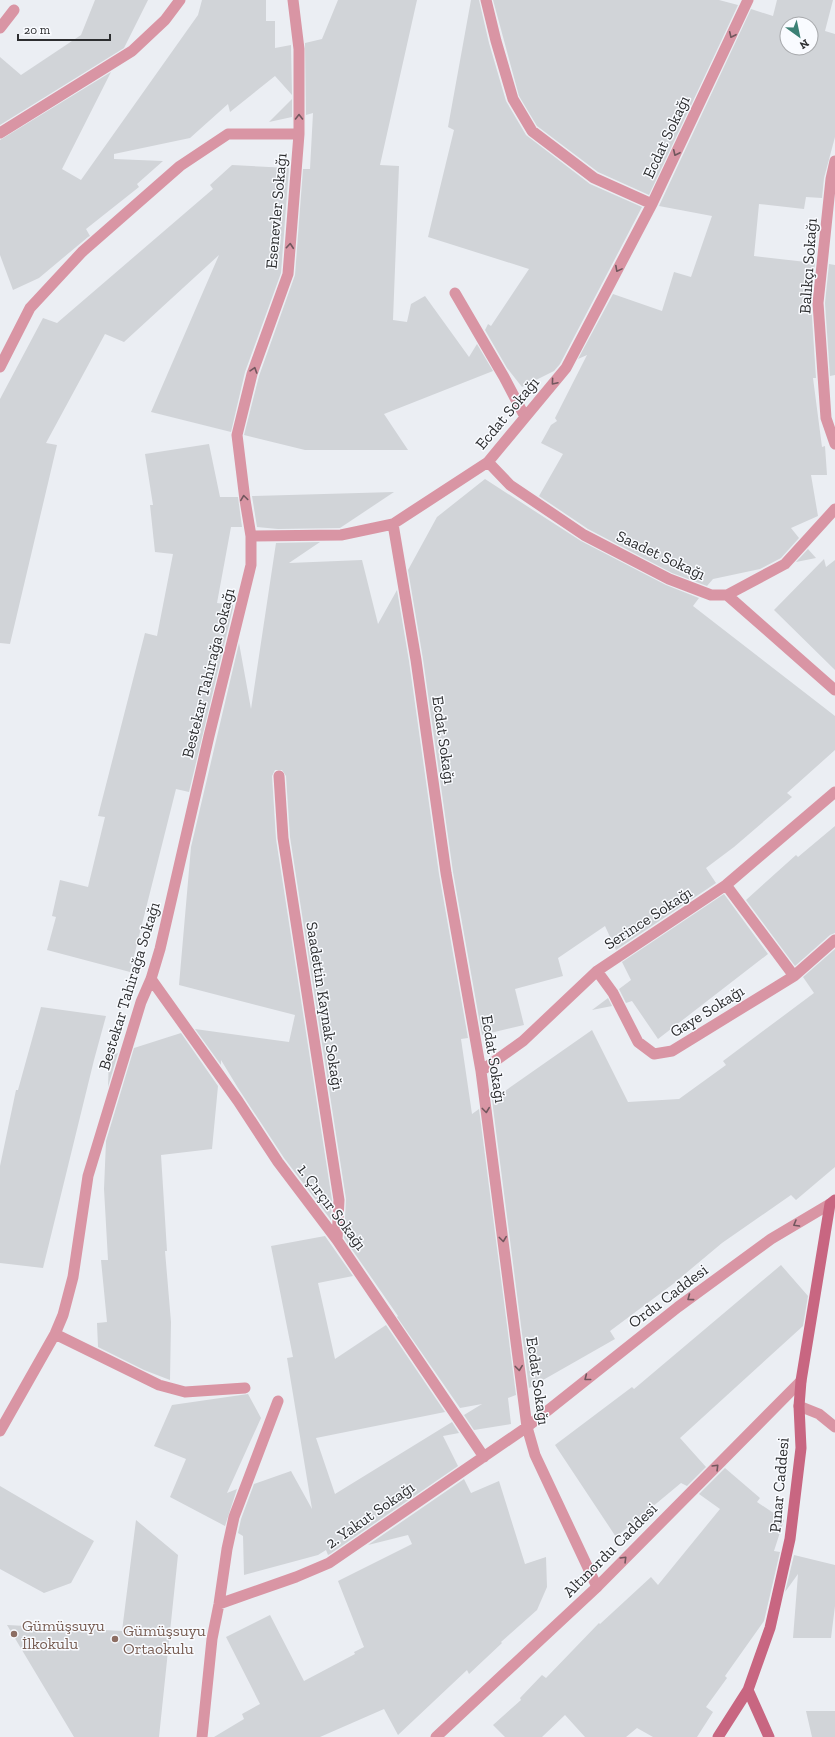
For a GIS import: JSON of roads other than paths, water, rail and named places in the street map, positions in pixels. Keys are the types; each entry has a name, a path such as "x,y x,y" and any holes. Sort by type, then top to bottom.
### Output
{"main road":[{"name":"Pınar Caddesi","path":"718,1737 748,1690 770,1628 790,1539 801,1448 799,1406 801,1381 832,1202"},
{"path":"748,1690 769,1737"}],"street":[{"path":"0,133 132,51 165,20 180,0"},
{"name":"Esenevler Sokağı","path":"252,536 244,500 237,435 252,374 288,274 299,134 299,49 294,0"},
{"path":"486,0 513,99 532,131 594,178 652,204"},
{"name":"Ecdat Sokağı","path":"597,1587 535,1455 527,1427 481,1071 446,873 416,660 393,524 488,462 566,368 652,204 748,0"},
{"path":"0,28 14,10"},
{"path":"0,367 30,308 82,252 180,166 228,134 299,134"},
{"name":"Balıkçı Sokağı","path":"835,161 831,179 818,304 826,418 835,444"},
{"path":"455,293 504,377 525,417"},
{"name":"Saadet Sokağı","path":"488,462 510,485 584,535 669,579 711,595 728,595"},
{"path":"835,509 785,564 728,595 835,690"},
{"path":"252,536 342,535 393,524"},
{"name":"Bestekar Tahirağa Sokağı","path":"0,1431 55,1334 63,1315 73,1277 88,1176 141,1002 151,979 160,949 209,736 251,565 252,536"},
{"name":"Saadettin Kaynak Sokağı","path":"279,776 283,838 339,1200 337,1240"},
{"name":"Serince Sokağı","path":"481,1071 523,1041 597,971 726,885 835,792"},
{"path":"726,885 794,976"},
{"name":"Gaye Sokağı","path":"597,971 613,992 638,1042 654,1054 672,1051 794,976 835,940"},
{"name":"1. Çırçır Sokağı","path":"151,979 238,1101 278,1162 337,1240 484,1457"},
{"name":"Ordu Caddesi","path":"527,1427 678,1307 771,1239 832,1202"},
{"path":"55,1334 159,1385 185,1392 245,1388"},
{"name":"Altınordu Caddesi","path":"436,1737 597,1587 801,1381"},
{"path":"202,1737 212,1639 227,1549 234,1517 278,1401"},
{"path":"799,1406 819,1414 835,1427"},
{"name":"2. Yakut Sokağı","path":"219,1604 296,1577 329,1563 527,1427"}],"place":[{"name":"Gümüşsuyu İlkokulu","path":"14,1634"},
{"name":"Gümüşsuyu Ortaokulu","path":"115,1639"}]}
